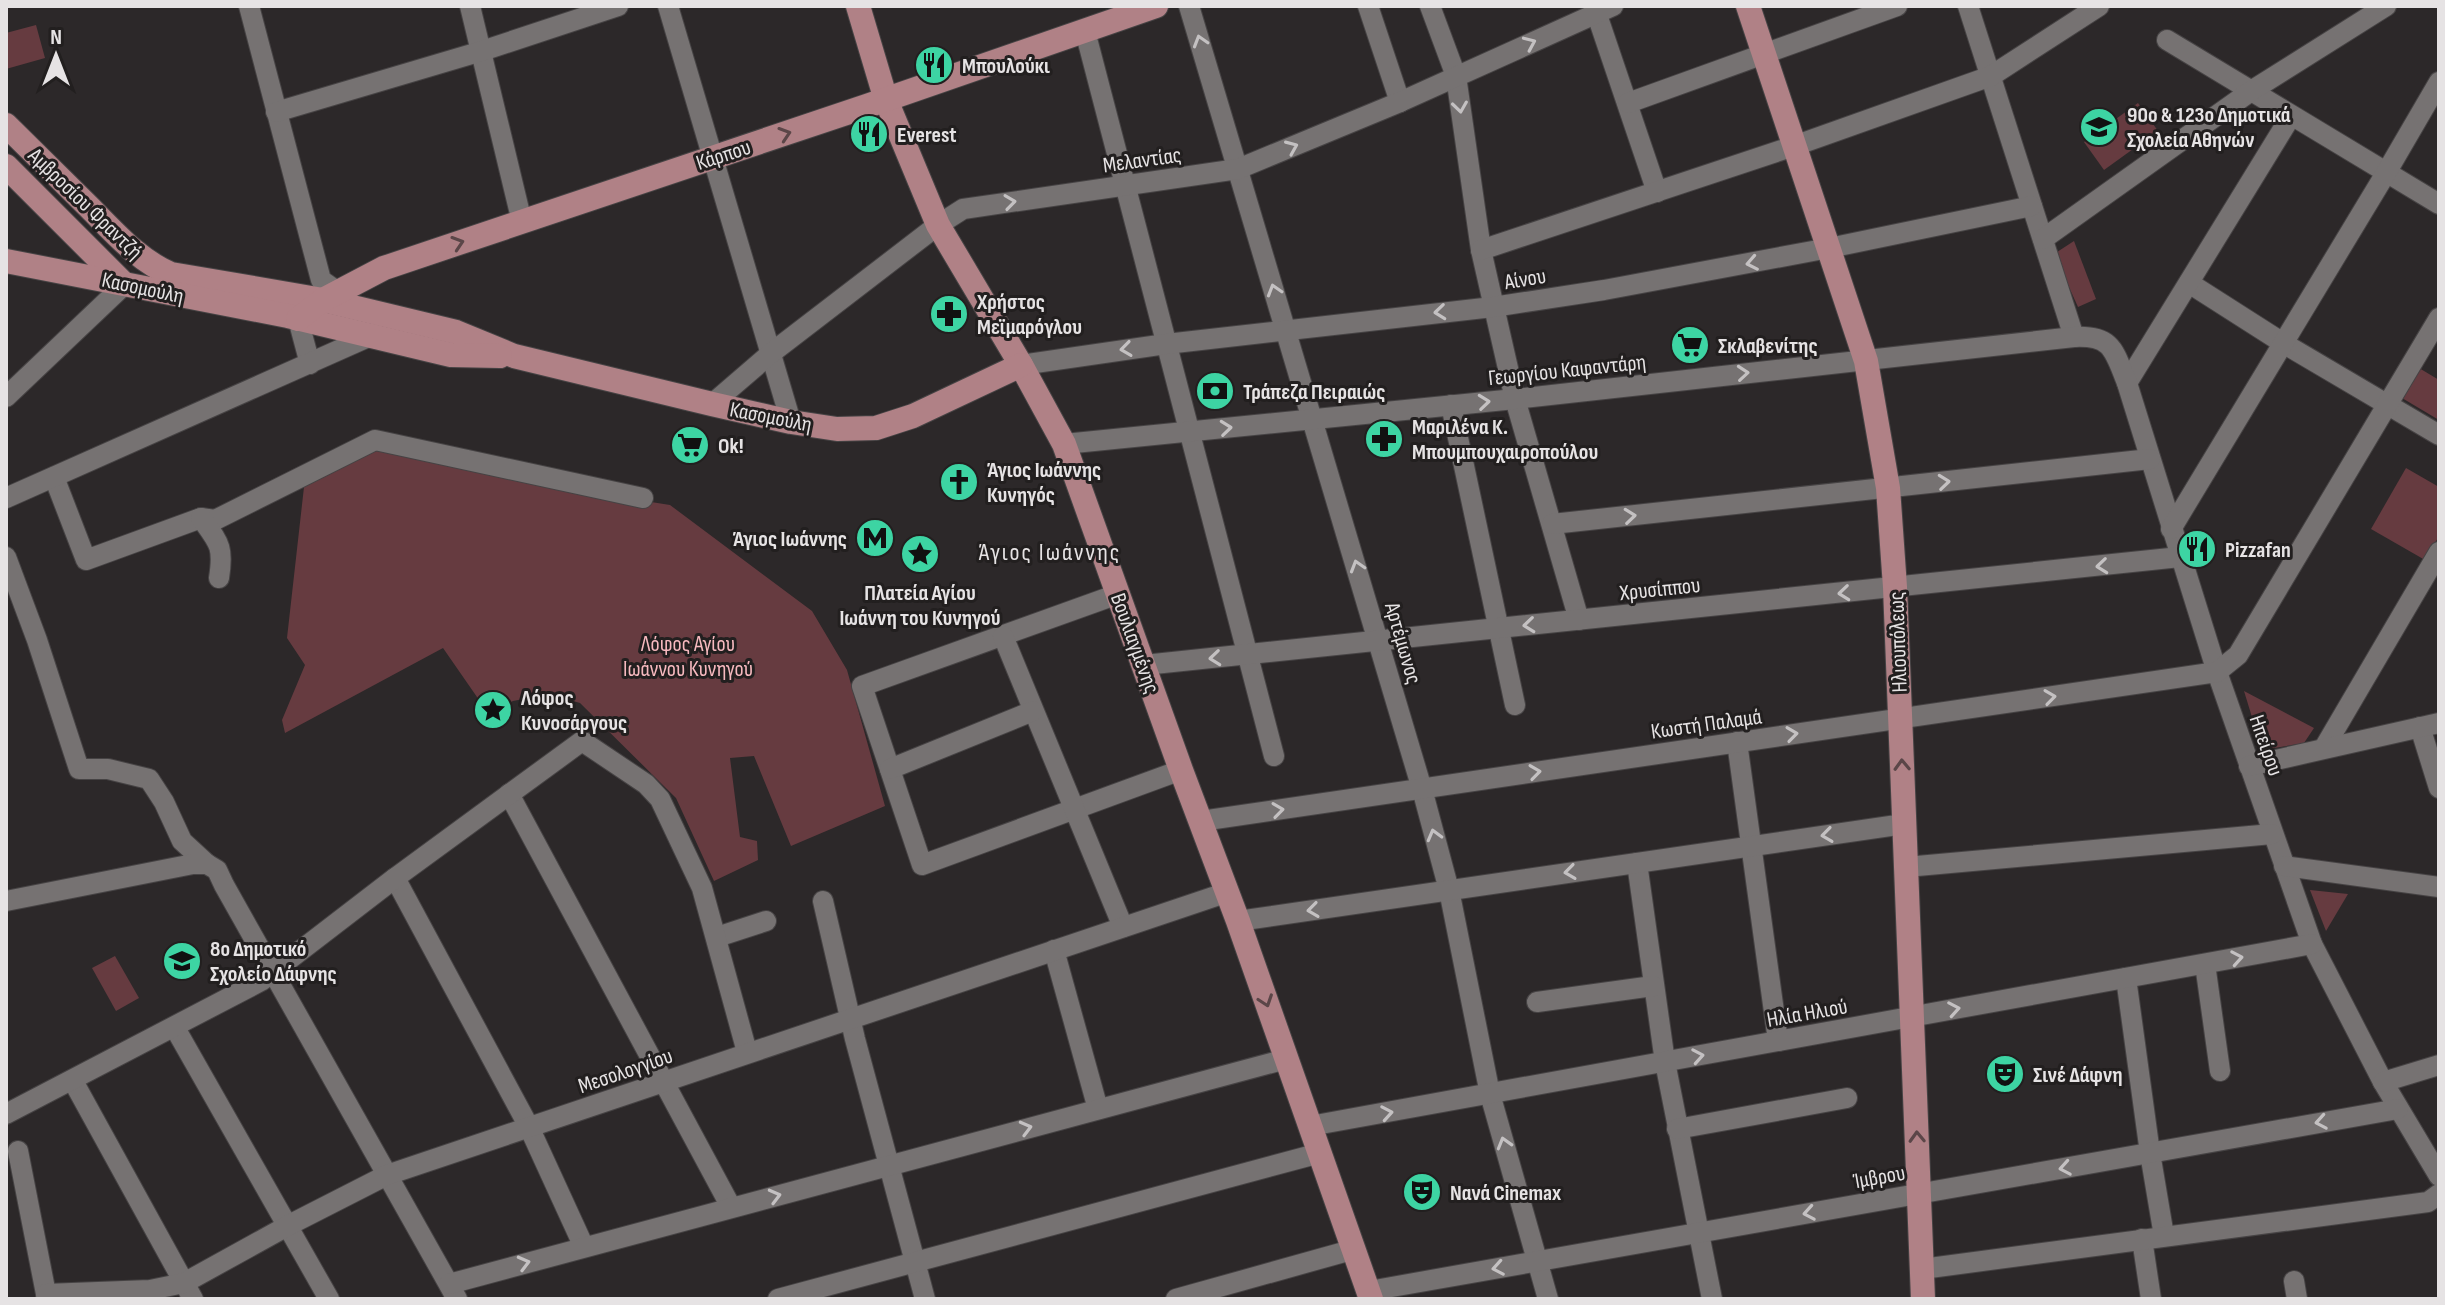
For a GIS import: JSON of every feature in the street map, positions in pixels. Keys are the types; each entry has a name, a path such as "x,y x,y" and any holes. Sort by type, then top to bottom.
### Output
{"main road":[{"name":"Βουλιαγμένης","path":"858,6 886,100 938,225 1064,444 1228,892 1370,1295"},
{"name":"Κάρπου","path":"298,319 330,296 384,268 1156,6"},
{"name":"Ηλιουπόλεως","path":"1748,6 1866,361 1888,488 1895,587 1923,1299"},
{"name":"Αμβροσίου Φραντζή","path":"6,125 150,264 171,274"},
{"name":"Αμβροσίου Φραντζή","path":"6,166 125,284"},
{"name":"Κασομούλη","path":"6,261 298,319 451,355 514,356"},
{"path":"384,268 379,278 380,305 397,318"},
{"name":"Κασομούλη","path":"171,274 330,296 397,318 456,332 514,356 791,422 837,429 876,428 913,416 1021,365"}],"street":[{"path":"249,6 321,280 330,296"},
{"path":"470,6 522,222"},
{"path":"276,112 482,51 618,6"},
{"path":"668,6 791,422"},
{"name":"Αρτέμωνος","path":"1189,6 1422,789 1449,890 1490,1094 1548,1299"},
{"path":"1368,6 1400,102"},
{"path":"1430,6 1456,76 1481,250 1515,399 1579,620"},
{"path":"1628,103 1897,6"},
{"path":"1968,6 2074,337"},
{"path":"1481,250 1794,146 1991,76 2099,6"},
{"path":"2043,239 2251,91 2386,6"},
{"path":"1601,9 1657,192"},
{"name":"Μελαντίας","path":"712,404 770,354 963,209 1238,169 1400,102 1601,9"},
{"path":"1085,31 1274,756"},
{"path":"2167,40 2439,204"},
{"path":"2171,529 2439,82"},
{"path":"2127,383 2291,116"},
{"name":"Αίνου","path":"1021,365 1166,344 1493,307 1604,290 2032,206"},
{"path":"2189,283 2283,343 2439,435"},
{"path":"6,397 125,284"},
{"path":"6,498 310,364 370,335 397,318"},
{"path":"2217,672 2238,655 2439,318"},
{"path":"298,319 310,364"},
{"name":"Γεωργίου Καφαντάρη","path":"1064,444 1515,399 2074,337"},
{"name":"Ηπείρου","path":"2074,337 2104,340 2114,352 2127,383 2217,672 2312,944 2383,1082 2439,1176"},
{"path":"1451,405 1515,705"},
{"path":"54,477 86,560 201,518 215,520 375,440 643,498"},
{"path":"1552,524 2150,459"},
{"path":"201,518 223,554 219,578"},
{"path":"2324,748 2439,552"},
{"path":"6,557 79,769 108,769 149,779 164,802 182,841 217,870 453,1292 584,1247 1286,1059"},
{"name":"Χρυσίππου","path":"1144,665 2180,557"},
{"path":"1118,594 862,686 922,865 1181,770"},
{"path":"1003,636 1123,927"},
{"name":"Κωστή Παλαμά","path":"1201,821 2217,672"},
{"path":"890,769 1033,711"},
{"path":"2249,766 2430,725 2439,788"},
{"path":"6,1114 261,981 582,741 646,784 660,799 699,878 747,1052"},
{"path":"1737,742 1778,1041"},
{"path":"509,794 731,1207"},
{"path":"1238,921 1904,824"},
{"path":"1906,867 2272,834"},
{"path":"1637,863 1665,1062 1712,1299"},
{"path":"6,901 193,864 207,864"},
{"path":"2284,866 2439,887"},
{"path":"395,878 529,1127 584,1247"},
{"name":"Μεσολογγίου","path":"47,1297 150,1290 188,1291 289,1225 387,1175 1228,892"},
{"path":"823,901 850,1018 925,1299"},
{"path":"717,937 766,921"},
{"name":"Ηλία Ηλιού","path":"1310,1126 2312,944"},
{"path":"1054,950 1098,1109"},
{"path":"2205,964 2220,1071"},
{"path":"2126,978 2164,1236"},
{"path":"1537,1002 1653,986"},
{"path":"175,1028 329,1299"},
{"path":"2383,1082 2439,1065"},
{"path":"73,1081 188,1291"},
{"path":"1677,1129 1847,1098"},
{"name":"Ίμβρου","path":"1370,1295 1537,1261 2398,1109"},
{"path":"18,1151 47,1297"},
{"path":"778,1299 1320,1153"},
{"path":"1922,1269 2428,1202 2439,1194"},
{"path":"2142,1239 2151,1299"},
{"path":"1176,1299 1355,1249"}],"green space":[{"path":"36,25 45,58 6,69 6,33"},
{"path":"2138,103 2158,131 2104,170 2084,142"},
{"path":"2074,241 2096,299 2078,307 2054,254"},
{"path":"2419,368 2439,380 2439,420 2402,398"},
{"name":"Λόφος Αγίου Ιωάννου Κυνηγού","path":"378,448 582,491 670,505 812,611 847,670 885,806 791,846 754,756 730,758 740,837 757,841 758,860 714,881 676,798 580,703 549,694 486,710 443,648 285,733 282,720 305,665 287,638 304,487"},
{"path":"2406,468 2439,487 2439,536 2425,560 2371,529"},
{"path":"2244,691 2314,728 2304,743 2262,750"},
{"path":"2310,890 2348,894 2326,931"},
{"path":"115,956 139,998 116,1011 92,968"}],"place":[{"name":"Μπουλούκι","path":"934,65"},
{"name":"90ο & 123ο Δημοτικά Σχολεία Αθηνών","path":"2099,127"},
{"name":"Everest","path":"869,134"},
{"name":"Χρήστος Μεϊμαρόγλου","path":"949,314"},
{"name":"Σκλαβενίτης","path":"1690,345"},
{"name":"Τράπεζα Πειραιώς","path":"1215,391"},
{"name":"Μαριλένα Κ. Μπουμπουχαιροπούλου","path":"1384,439"},
{"name":"Ok!","path":"690,445"},
{"name":"Άγιος Ιωάννης Κυνηγός","path":"959,482"},
{"name":"Άγιος Ιωάννης","path":"875,538"},
{"name":"Pizzafan","path":"2197,549"},
{"name":"Πλατεία Αγίου Ιωάννη του Κυνηγού","path":"920,554"},
{"name":"Λόφος Κυνοσάργους","path":"493,710"},
{"name":"8ο Δημοτικό Σχολείο Δάφνης","path":"182,961"},
{"name":"Σινέ Δάφνη","path":"2005,1074"},
{"name":"Νανά Cinemax","path":"1422,1192"}],"district":[{"name":"Άγιος Ιωάννης","path":"1050,552"}]}
